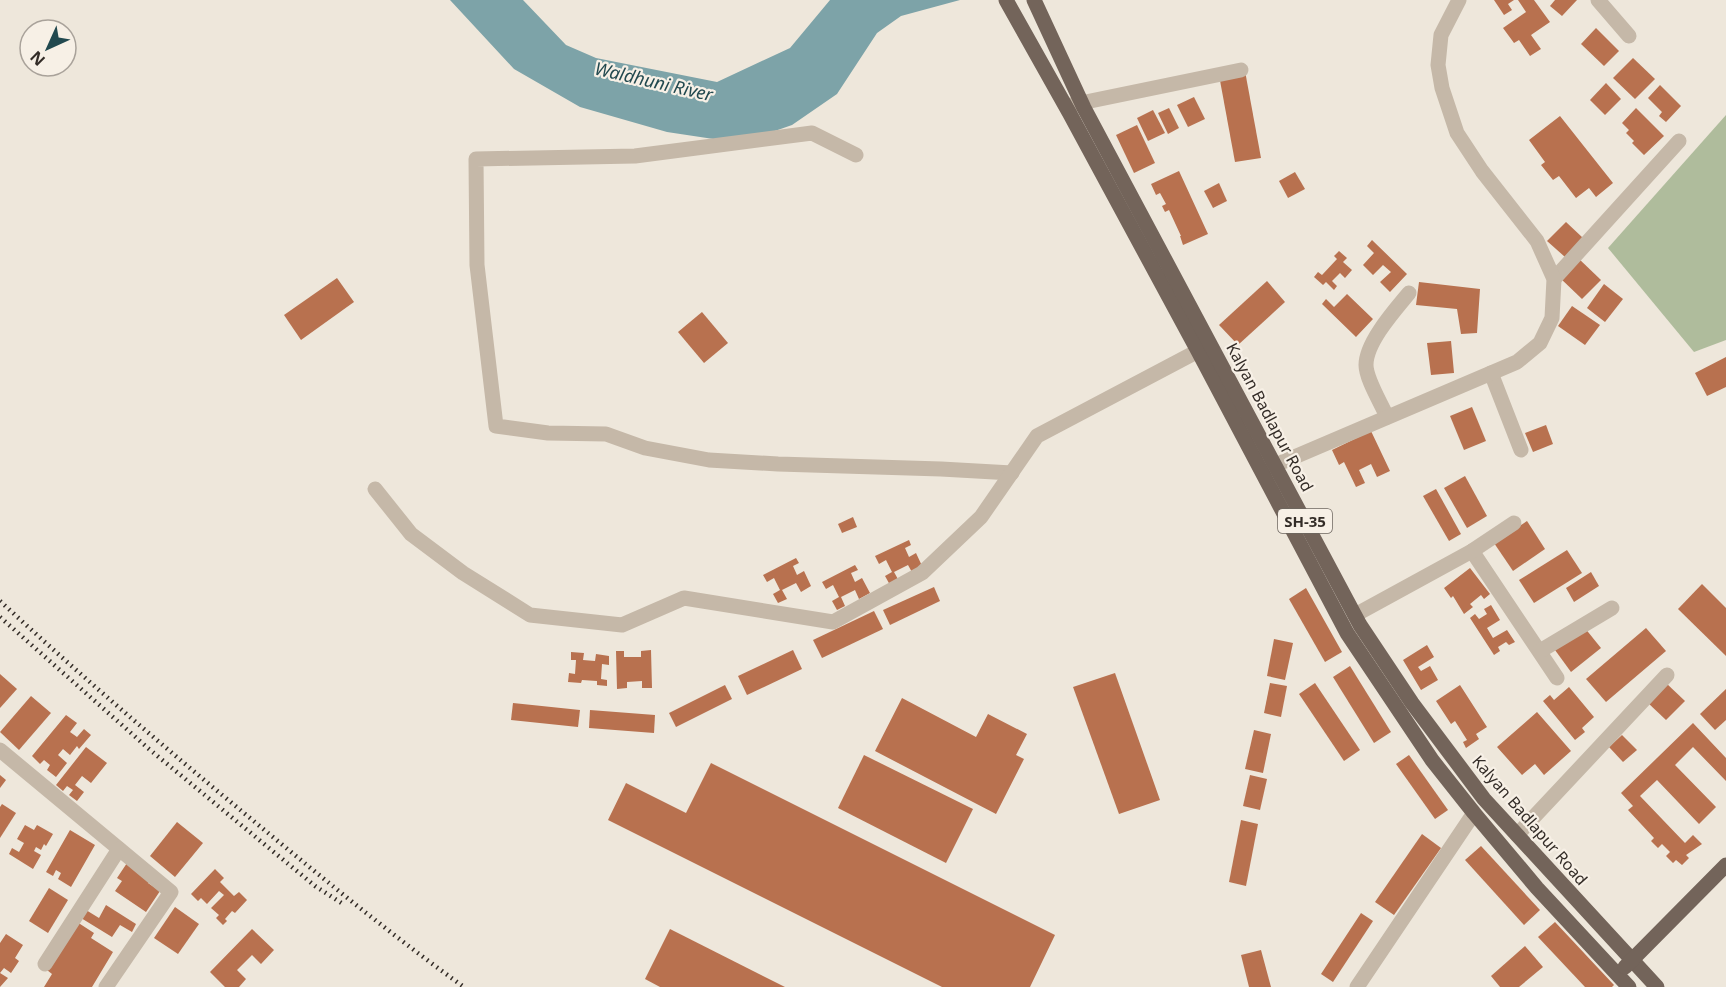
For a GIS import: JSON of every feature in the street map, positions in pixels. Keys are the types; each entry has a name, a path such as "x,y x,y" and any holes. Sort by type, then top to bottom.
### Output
{"main road":[{"name":"Kalyan Badlapur Road","path":"1006,0 1198,351 1355,615 1412,703 1484,799 1657,987"},
{"name":"Kalyan Badlapur Road","path":"1034,0 1082,103 1269,468 1347,633 1432,760 1474,813 1537,888 1629,987"},
{"path":"1617,974 1726,865"}],"street":[{"path":"1269,468 1517,362 1540,343 1552,318 1554,279 1537,241 1482,171 1457,133 1442,88 1438,65 1441,35 1459,0"},
{"path":"1598,0 1629,36"},
{"path":"1065,106 1241,70"},
{"path":"856,155 812,133 635,156 476,159 477,264 496,426 548,433 606,434 645,448 709,460 941,468 1012,473"},
{"path":"1554,279 1678,141"},
{"path":"1387,417 1366,366 1368,352 1409,293"},
{"path":"375,489 411,534 463,573 530,615 622,626 684,598 833,622 922,573 981,517 1037,436 1198,351"},
{"path":"1491,373 1521,450"},
{"path":"1355,615 1472,551 1514,523"},
{"path":"1472,551 1557,678"},
{"path":"1540,651 1612,608"},
{"path":"1517,835 1667,675"},
{"path":"0,750 171,892 106,987"},
{"path":"1357,987 1474,813"},
{"path":"45,964 119,849"}],"green space":[{"path":"1726,115 1726,340 1694,352 1608,248"}],"water":[{"name":"Waldhuni River","path":"450,0 523,0 566,45 596,58 717,82 790,48 830,0 960,0 901,16 877,33 837,94 792,125 740,143 667,132 580,107 514,69"}],"building":[{"path":"1494,0 1514,0 1508,4 1512,10 1504,15"},
{"path":"1518,0 1534,0 1550,22 1531,35 1541,49 1530,56 1519,40 1514,43 1503,28 1526,12"},
{"path":"1555,0 1577,0 1562,16 1550,6"},
{"path":"1596,28 1619,51 1604,66 1581,44"},
{"path":"1633,58 1655,79 1635,99 1613,78"},
{"path":"1245,71 1261,158 1235,162 1219,75"},
{"path":"1606,83 1621,99 1605,115 1590,100"},
{"path":"1660,85 1681,106 1666,122 1659,116 1662,112 1648,98"},
{"path":"1194,97 1205,119 1188,127 1177,105"},
{"path":"1169,108 1179,128 1168,134 1158,113"},
{"path":"1636,108 1664,136 1644,155 1632,143 1634,141 1626,133 1629,130 1622,123"},
{"path":"1153,110 1165,133 1148,141 1137,118"},
{"path":"1560,116 1613,183 1596,197 1589,188 1576,198 1559,176 1553,180 1541,165 1545,162 1529,140"},
{"path":"1137,125 1155,163 1134,173 1116,135"},
{"path":"1179,171 1208,234 1183,245 1169,210 1165,212 1162,206 1166,204 1160,193 1156,195 1151,184"},
{"path":"1295,172 1305,189 1288,198 1279,181"},
{"path":"1219,183 1227,201 1213,208 1204,191"},
{"path":"1566,222 1583,238 1565,257 1547,241"},
{"path":"1372,240 1407,274 1390,292 1380,282 1391,272 1383,265 1373,275 1363,265 1374,253 1367,246"},
{"path":"1339,251 1347,258 1343,262 1352,270 1345,278 1340,273 1332,281 1337,286 1334,290 1326,282 1323,285 1314,277 1318,272 1322,275 1337,259 1334,256"},
{"path":"1577,257 1601,280 1582,299 1558,276"},
{"path":"337,278 354,302 301,340 284,315"},
{"path":"1267,281 1285,302 1238,345 1219,325"},
{"path":"1419,282 1480,289 1477,333 1461,334 1457,309 1416,305"},
{"path":"1604,284 1623,299 1605,322 1587,308"},
{"path":"1347,294 1373,319 1356,337 1322,304 1326,299 1334,307"},
{"path":"1572,306 1600,325 1585,345 1558,326"},
{"path":"702,312 728,343 704,363 678,332"},
{"path":"1451,341 1454,373 1431,375 1427,343"},
{"path":"1726,357 1726,387 1707,396 1695,373"},
{"path":"1472,407 1486,441 1464,450 1450,416"},
{"path":"1546,425 1553,444 1533,452 1525,433"},
{"path":"1371,431 1390,471 1377,477 1371,464 1359,470 1365,483 1356,487 1344,462 1339,465 1332,450"},
{"path":"1465,476 1487,516 1467,528 1444,488"},
{"path":"1436,489 1461,534 1449,541 1423,496"},
{"path":"853,517 857,527 842,533 838,524"},
{"path":"1527,521 1545,549 1513,571 1494,543"},
{"path":"909,540 911,545 905,548 909,557 916,553 923,568 913,574 908,565 894,572 899,581 890,585 885,576 892,572 886,560 879,564 875,556"},
{"path":"1567,550 1582,573 1534,603 1519,580"},
{"path":"796,558 799,563 793,566 797,575 804,571 811,586 801,592 796,583 782,590 787,599 778,603 773,594 780,590 774,578 767,582 763,575"},
{"path":"855,565 858,570 851,573 855,582 862,578 870,593 859,599 855,590 841,597 845,606 837,610 832,601 839,597 833,585 826,589 822,582"},
{"path":"1470,568 1490,594 1484,599 1481,595 1470,604 1473,607 1464,614 1453,596 1451,598 1444,588"},
{"path":"1591,572 1599,586 1574,602 1566,588"},
{"path":"1702,584 1726,608 1726,656 1678,609"},
{"path":"934,587 940,601 890,625 883,610"},
{"path":"1306,588 1342,652 1325,662 1289,599"},
{"path":"1491,605 1500,620 1487,628 1493,638 1507,630 1515,642 1509,645 1506,642 1498,647 1500,651 1494,655 1470,618 1475,614 1479,619 1487,614 1484,609"},
{"path":"874,611 883,629 822,658 813,640"},
{"path":"1584,627 1601,648 1571,672 1555,650"},
{"path":"1646,628 1666,651 1606,702 1586,679"},
{"path":"1274,639 1293,643 1285,680 1267,676"},
{"path":"1427,645 1434,657 1418,667 1421,671 1430,666 1438,680 1421,690 1403,660"},
{"path":"651,650 652,688 642,688 642,681 627,682 627,688 617,689 616,651 624,651 624,657 641,657 641,651"},
{"path":"793,650 802,669 747,695 738,676"},
{"path":"571,652 584,653 583,660 595,661 596,654 609,656 609,665 602,664 601,679 607,680 607,686 597,685 597,681 568,682 569,673 575,674 576,660 571,660"},
{"path":"1350,666 1391,732 1374,743 1333,677"},
{"path":"1115,673 1160,800 1119,814 1073,687"},
{"path":"0,674 17,689 0,708"},
{"path":"1270,683 1287,686 1281,717 1264,713"},
{"path":"1315,683 1360,750 1344,761 1299,694"},
{"path":"1666,683 1685,701 1666,720 1647,702"},
{"path":"725,685 732,699 676,727 669,713"},
{"path":"1460,685 1487,727 1476,734 1479,739 1466,748 1463,742 1467,740 1455,721 1451,724 1436,701"},
{"path":"1569,687 1594,717 1582,728 1585,732 1575,740 1543,701 1550,695 1554,700"},
{"path":"1726,689 1726,720 1715,730 1700,714"},
{"path":"31,696 51,713 19,750 0,732"},
{"path":"902,698 976,737 988,714 1027,734 1016,755 1024,759 996,814 875,751"},
{"path":"513,703 580,710 578,727 511,720"},
{"path":"590,710 655,715 654,733 589,728"},
{"path":"1537,712 1571,751 1544,775 1535,764 1522,775 1497,747"},
{"path":"66,715 77,723 70,732 77,737 84,729 91,735 79,749 77,746 70,755 63,749 58,755 67,763 56,777 47,770 50,765 44,760 40,764 32,756"},
{"path":"1693,723 1726,758 1726,781 1693,747 1675,765 1716,807 1699,824 1657,780 1640,796 1685,843 1693,835 1702,844 1686,855 1689,858 1682,865 1676,860 1673,863 1666,856 1670,852 1662,844 1658,848 1651,841 1654,838 1628,810 1633,806 1621,793"},
{"path":"1254,730 1271,734 1263,773 1245,769"},
{"path":"1622,735 1637,750 1623,762 1609,747"},
{"path":"86,747 107,763 91,783 82,776 75,785 84,792 77,801 69,795 73,790 67,786 63,791 56,785"},
{"path":"864,755 973,809 946,863 838,808"},
{"path":"1409,755 1448,810 1435,819 1396,764"},
{"path":"711,763 1055,935 1030,987 942,987 608,820 626,783 686,813"},
{"path":"0,775 6,780 0,788"},
{"path":"1250,775 1267,779 1260,810 1243,806"},
{"path":"2,804 16,813 0,838 0,807"},
{"path":"1241,820 1258,824 1246,886 1229,882"},
{"path":"177,822 203,843 175,877 150,856"},
{"path":"25,825 34,830 37,825 53,834 41,850 36,847 34,851 41,855 33,869 9,854 12,848 19,852 24,843 17,839"},
{"path":"70,830 95,845 71,887 58,879 61,873 56,870 53,876 46,872"},
{"path":"1422,834 1441,848 1394,915 1375,902"},
{"path":"1481,846 1540,910 1524,925 1465,860"},
{"path":"127,863 151,879 148,883 160,891 146,912 115,891 122,881 117,878"},
{"path":"215,869 224,878 220,882 234,896 239,892 247,900 235,913 232,911 223,925 216,918 219,915 211,908 224,895 219,891 207,904 201,898 198,901 191,894"},
{"path":"49,888 68,900 48,933 29,921"},
{"path":"106,905 136,924 132,932 120,925 112,937 81,918 86,910 99,918"},
{"path":"175,907 199,924 178,954 154,938"},
{"path":"1361,913 1373,921 1333,982 1321,974"},
{"path":"77,922 94,933 91,938 113,952 92,987 44,987 52,974 47,970"},
{"path":"1555,922 1614,985 1612,987 1585,987 1538,937"},
{"path":"252,929 274,950 261,964 252,955 237,970 246,979 239,987 225,987 210,972"},
{"path":"670,929 785,987 660,987 645,979"},
{"path":"6,934 23,945 15,958 19,961 11,973 4,968 0,973 0,943"},
{"path":"1525,946 1543,967 1519,987 1500,987 1491,976"},
{"path":"1261,950 1271,987 1249,987 1241,955"},
{"path":"0,973 8,978 0,987"}],"railway":[{"path":"0,601 92,684 218,792 355,904 464,987"},
{"path":"0,617 149,749 315,886 343,904"}]}
